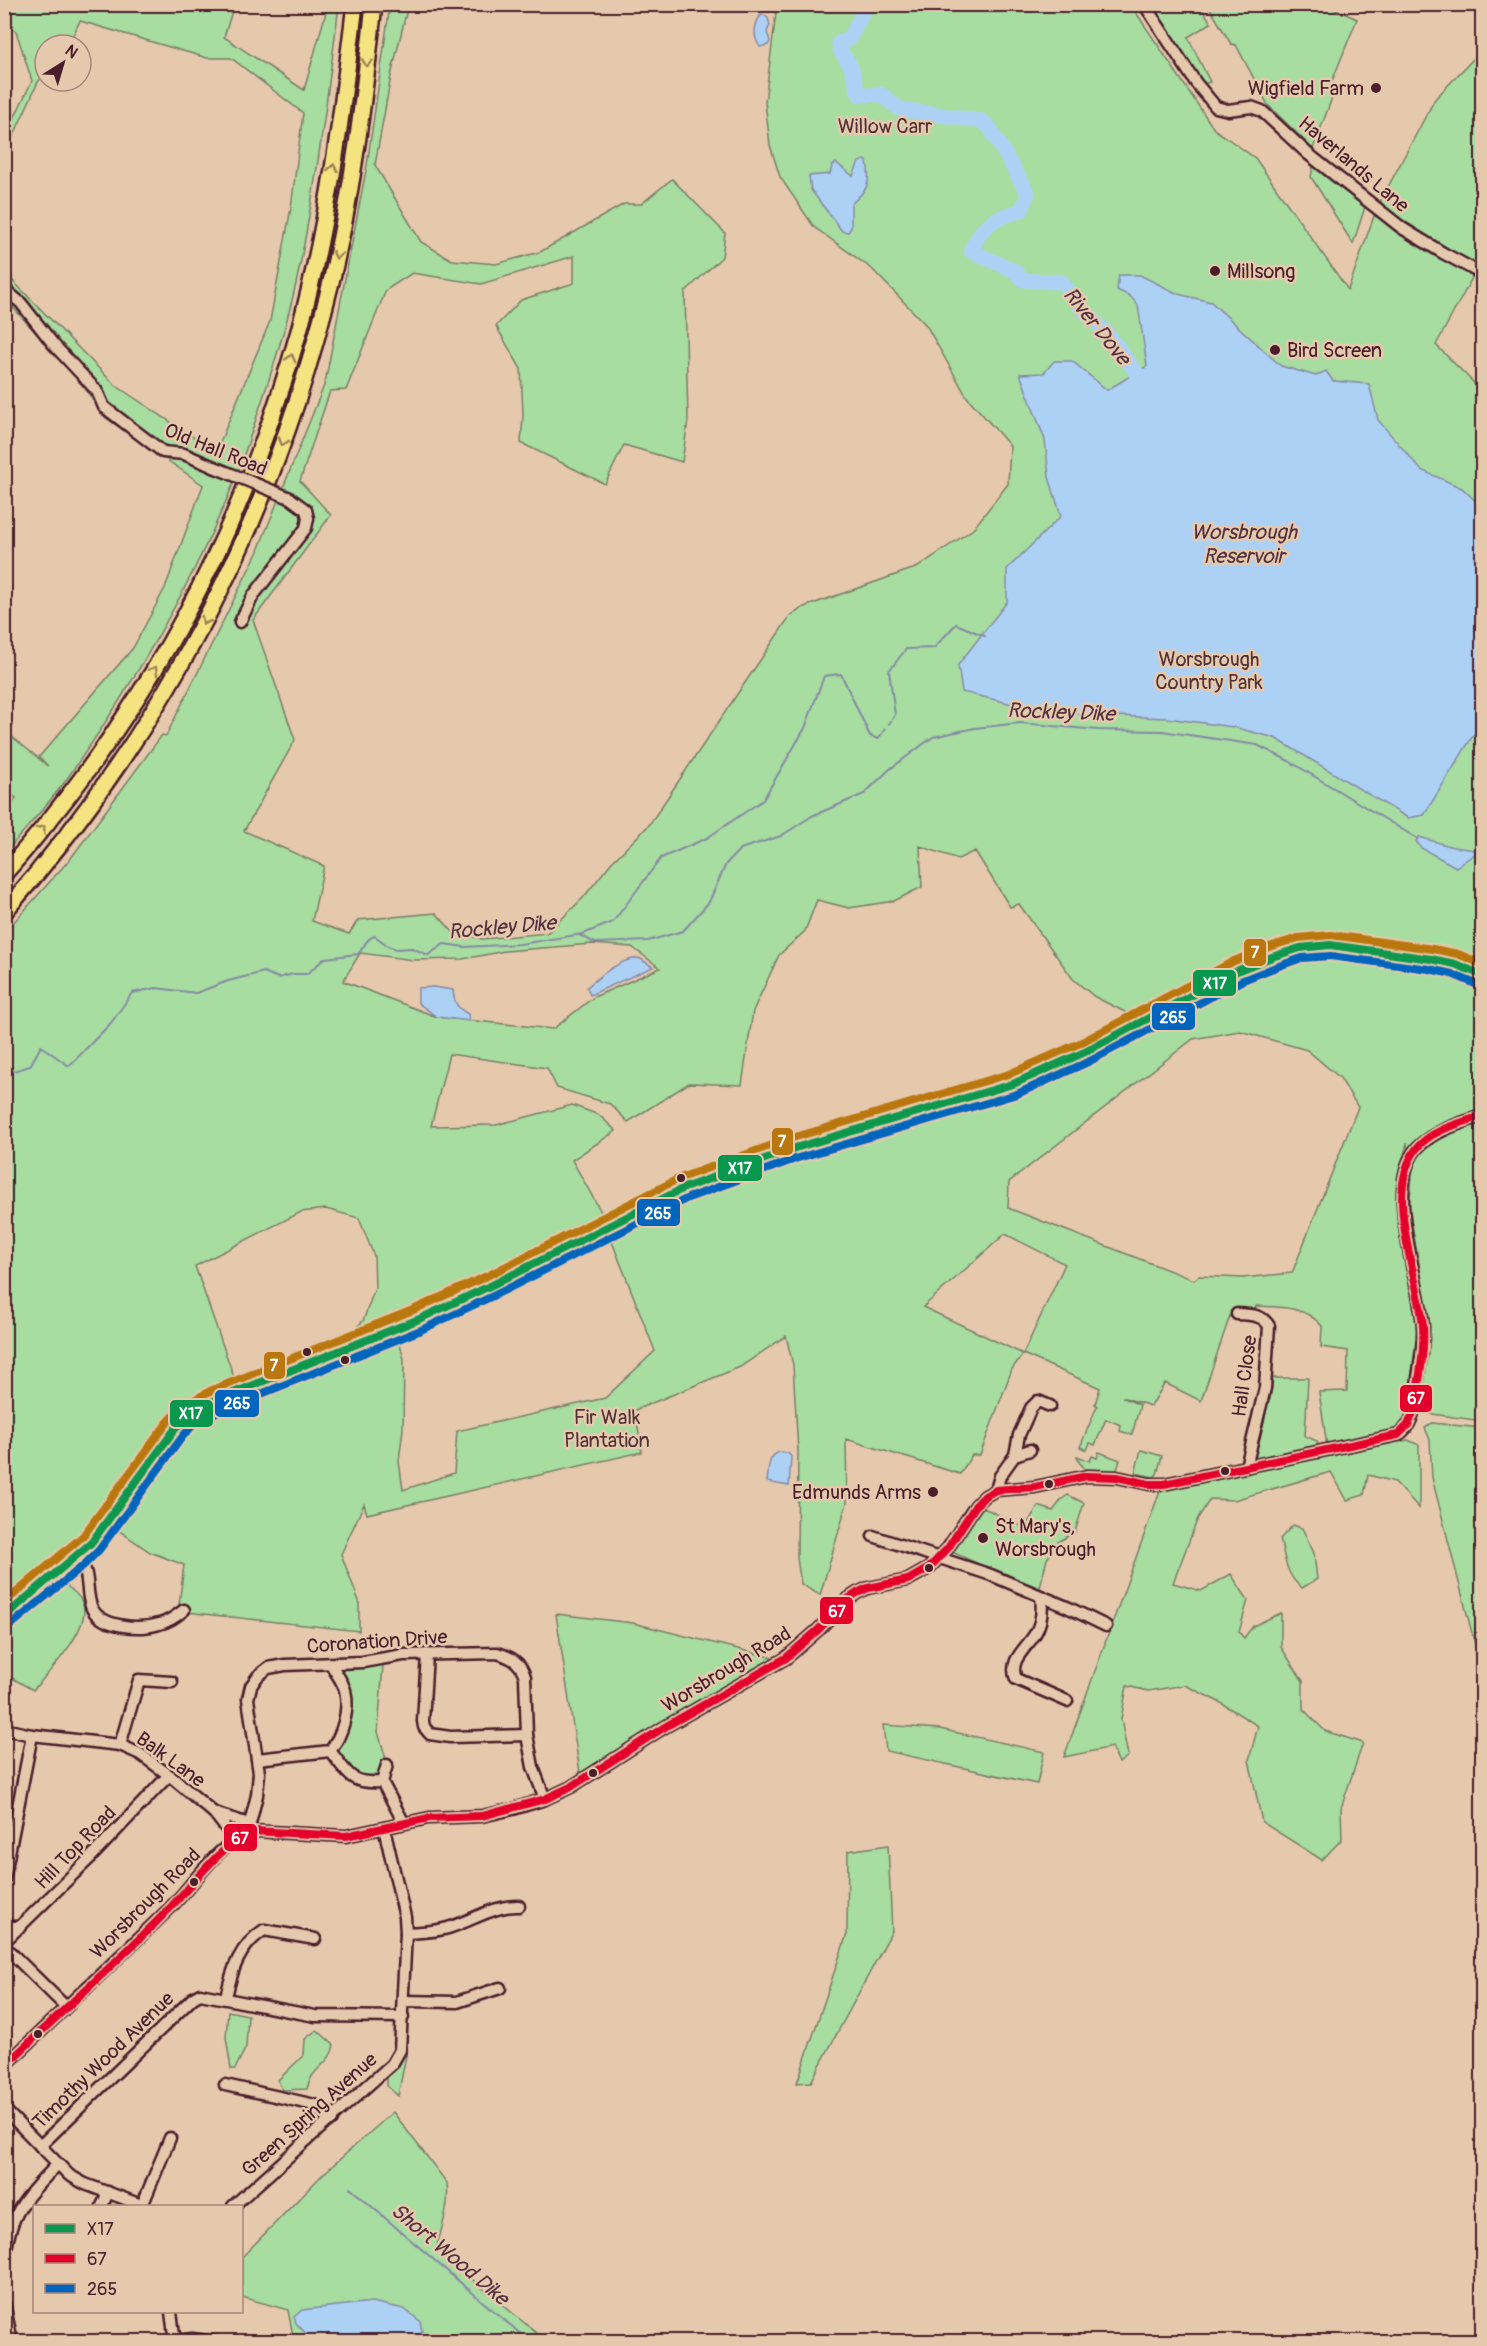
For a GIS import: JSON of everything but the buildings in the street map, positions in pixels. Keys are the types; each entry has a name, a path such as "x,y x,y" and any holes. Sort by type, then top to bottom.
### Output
{"highway":[{"path":"4,874 67,798 122,722 147,682 195,596 250,476 286,374 318,254 333,171 355,4"},
{"path":"4,912 90,808 141,733 214,606 268,484 306,376 331,280 354,157 374,4"},
{"path":"4,1617 91,1543 175,1429 189,1415 204,1406 417,1320 492,1285 684,1188 795,1148 1013,1084 1085,1052 1239,970 1300,948 1330,945 1382,951 1455,964 1482,975"}],"street":[{"name":"Haverlands Lane","path":"1144,4 1196,83 1216,107 1228,110 1251,107 1262,111 1307,153 1402,228 1482,274"},
{"name":"Old Hall Road","path":"4,289 21,303 54,345 97,390 104,407 163,452 184,454 302,504 308,518 306,528 253,596 240,622"},
{"path":"1050,1406 1038,1401 1031,1408 1019,1435 1015,1455 1000,1476 996,1490 1035,1487 1087,1476 1118,1477 1164,1484 1384,1439 1398,1434 1409,1424 1413,1416 1423,1328 1405,1221 1404,1178 1412,1156 1425,1142 1444,1131 1482,1116"},
{"name":"Hall Close","path":"1237,1314 1258,1316 1265,1319 1269,1326 1265,1388 1246,1467"},
{"path":"1015,1455 1030,1450"},
{"name":"Worsbrough Road","path":"4,2067 172,1906 231,1843 249,1828 318,1836 346,1836 429,1818 482,1816 545,1799 571,1787 663,1728 786,1658 857,1593 868,1588 908,1580 929,1568 939,1559 976,1505 996,1490"},
{"path":"873,1536 970,1568 1106,1626"},
{"path":"77,1557 86,1570 92,1609 100,1619 144,1628 161,1624 184,1610"},
{"path":"1041,1597 1043,1609 1040,1623 1018,1656 1013,1672 1016,1679 1067,1701"},
{"name":"Coronation Drive","path":"249,1828 257,1795 259,1773 248,1699 251,1686 258,1676 268,1668 285,1665 331,1664 427,1654 497,1653 515,1660 523,1669 525,1677 527,1735 532,1767 545,1799"},
{"path":"427,1654 423,1721 424,1727 430,1734 450,1737 527,1735"},
{"path":"330,1752 340,1734 345,1711 345,1690 331,1664"},
{"path":"120,1745 139,1680 172,1682"},
{"name":"Balk Lane","path":"4,1729 32,1735 120,1745 140,1754 214,1813 228,1831 231,1843"},
{"path":"4,1879 32,1735"},
{"path":"257,1759 330,1752"},
{"path":"330,1752 353,1780 382,1782"},
{"path":"387,1765 382,1782 404,1822"},
{"name":"Hill Top Road","path":"4,1944 169,1775"},
{"name":"Balk Lane","path":"214,1813 249,1828"},
{"name":"Green Spring Avenue","path":"234,2205 392,2064 400,2050 404,2001 405,1917 384,1828"},
{"path":"406,1933 447,1929 490,1912 509,1906 519,1906"},
{"path":"4,1922 11,1927 21,1927"},
{"path":"226,1997 236,1961 257,1934 264,1930 315,1939"},
{"path":"4,1944 66,2007"},
{"path":"404,2001 457,2002 500,1988"},
{"name":"Timothy Wood Avenue","path":"40,2146 193,1998 200,1994 226,1997 315,2016 403,2018"},
{"path":"225,2085 315,2105 332,2120"},
{"path":"4,2109 69,2175 140,2205"},
{"path":"143,2205 170,2138"},
{"path":"4,2273 9,2216 58,2164"},
{"path":"102,2205 108,2193"},
{"path":"4,2303 12,2342"},
{"path":"171,2313 175,2341 198,2338 215,2342"}],"green space":[{"path":"4,5 234,5 224,37 304,90 328,5 339,5 317,168 300,265 280,343 239,470 213,460 207,472 234,482 199,560 159,636 114,709 59,789 5,853 5,815 16,798 5,790 5,731 48,766 39,757 133,648 165,588 203,485 103,416 81,382 5,299 5,278 11,279 115,385 216,452 270,321 291,208 303,113 231,58 207,58 80,21 74,33 33,33 33,93 5,155 5,137 32,81 16,31 5,27"},
{"path":"390,5 408,5 391,76 375,165 421,242 452,260 496,264 540,252 624,204 641,204 672,179 725,233 722,257 685,292 688,420 682,462 624,445 605,484 521,443 523,415 521,369 496,326 521,300 574,283 574,256 481,284 412,273 386,290 346,390 330,391 300,481 331,515 253,620 295,740 244,831 324,866 312,921 349,934 358,920 436,913 453,932 482,939 547,933 583,898 611,863 649,825 790,616 804,607 918,567 973,529 1008,484 1010,446 967,397 926,325 872,269 814,227 780,177 770,145 765,102 777,5 1131,5 1214,129 1255,158 1348,290 1374,216 1384,219 1415,242 1473,276 1436,345 1482,391 1482,1421 1425,1413 1419,1405 1429,1319 1409,1209 1412,1177 1407,1143 1398,1179 1398,1215 1419,1327 1409,1414 1405,1423 1397,1431 1327,1446 1319,1392 1347,1391 1348,1351 1321,1347 1322,1326 1308,1315 1292,1309 1256,1306 1255,1312 1232,1310 1201,1401 1165,1383 1151,1406 1122,1397 1140,1405 1132,1435 1120,1431 1121,1425 1106,1419 1095,1445 1090,1443 1087,1450 1080,1447 1097,1406 1095,1404 1100,1388 1023,1354 1012,1369 980,1455 972,1455 960,1474 846,1439 847,1503 820,1595 801,1584 797,1558 798,1451 793,1365 786,1336 740,1367 635,1410 642,1452 367,1514 364,1504 341,1554 359,1601 359,1631 186,1612 179,1605 184,1565 150,1552 111,1525 178,1435 198,1416 398,1336 404,1359 403,1429 399,1461 403,1490 454,1473 457,1431 605,1398 655,1351 609,1234 716,1183 773,1163 1025,1086 1159,1021 1135,1017 1095,997 1073,979 1019,904 1010,907 975,851 958,859 920,846 922,887 894,901 849,908 817,900 805,931 779,955 753,1011 742,1085 689,1083 628,1122 610,1104 557,1088 547,1068 449,1054 431,1126 496,1125 572,1105 599,1115 616,1131 572,1160 605,1219 448,1298 340,1343 363,1321 375,1288 374,1256 359,1218 326,1209 301,1212 195,1266 236,1383 197,1400 179,1414 150,1449 86,1536 5,1607 5,932 71,858 162,735 166,736 257,553 325,383 367,165","holes":["592,944 632,947 660,968 594,997 553,1029 437,1017 343,981 360,953 414,960 463,959 505,951","1240,1031 1307,1050 1340,1078 1358,1107 1292,1273 1243,1278 1199,1276 1194,1280 1008,1208 1009,1182 1193,1039","1005,1234 1065,1264 1023,1354 923,1307"]},
{"path":"1150,5 1200,5 1211,23 1188,37 1210,82 1203,84"},
{"path":"1208,5 1325,5 1357,19 1331,84 1336,87 1313,149 1268,105 1236,45 1231,44"},
{"path":"1477,55 1482,57 1482,267 1444,247 1381,206 1381,200 1435,99"},
{"path":"1313,166 1365,207 1353,244 1311,177"},
{"path":"1273,1378 1308,1378 1305,1436 1317,1441 1319,1449 1256,1460 1253,1454 1266,1401 1270,1400"},
{"path":"1432,1423 1482,1428 1482,1672 1432,1478 1430,1440 1425,1428"},
{"path":"1408,1440 1419,1445 1419,1508 1395,1482 1368,1475 1364,1495 1347,1500 1331,1472 1234,1500 1210,1499 1198,1518 1173,1583 1201,1591 1231,1574 1248,1600 1239,1632 1244,1638 1253,1626 1281,1613 1281,1647 1303,1681 1303,1709 1325,1731 1363,1743 1341,1808 1342,1839 1322,1860 1262,1822 1249,1760 1258,1726 1221,1703 1185,1685 1148,1691 1127,1686 1121,1719 1128,1756 1119,1763 1112,1747 1064,1757 1160,1491"},
{"path":"1141,1450 1162,1456 1154,1477 1135,1473"},
{"path":"1099,1452 1120,1460 1117,1470 1085,1469 1077,1456 1090,1461 1092,1456 1097,1458"},
{"path":"1068,1495 1084,1503 1075,1532 1058,1542 1047,1559 1039,1591 952,1552 980,1506 1025,1528 1038,1506 1053,1511"},
{"path":"1293,1525 1302,1528 1314,1553 1317,1579 1302,1588 1289,1572 1280,1539"},
{"path":"65,1585 82,1602 84,1612 82,1623 68,1649 33,1690 5,1674 5,1629 40,1599"},
{"path":"556,1614 633,1623 774,1658 580,1773"},
{"path":"383,1665 378,1732 386,1759 383,1761 381,1772 375,1778 360,1779 338,1753 349,1721 350,1690 339,1668"},
{"path":"883,1725 940,1729 1044,1752 1037,1784 886,1751"},
{"path":"888,1845 892,1931 811,2082 797,2083 847,1934 848,1851"},
{"path":"228,2011 248,2015 246,2047 235,2069 231,2069 226,2037"},
{"path":"317,2030 334,2045 332,2052 312,2076 307,2089 282,2090 278,2080 304,2055 305,2039"},
{"path":"404,2051 407,2051 398,2096 387,2086 387,2076"},
{"path":"393,2112 447,2183 446,2208 436,2249 546,2341 294,2341 288,2310 243,2297 243,2256 322,2175"}],"water":[{"path":"764,15 768,18 770,25 767,32 770,41 768,45 760,47 755,35 756,24 760,16"},
{"path":"867,161 868,169 867,186 851,204 851,228 848,232 842,231 811,190 809,176 830,174 832,166 836,163 853,176 859,162"},
{"name":"Worsbrough Reservoir","path":"1119,275 1140,275 1178,294 1211,302 1281,366 1316,376 1326,371 1333,381 1369,384 1378,420 1421,470 1462,488 1482,507 1482,721 1424,815 1408,818 1275,738 1233,727 1167,718 1087,715 1021,706 962,692 958,665 1007,602 1007,569 1061,516 1049,477 1045,440 1020,374 1044,373 1054,361 1072,361 1107,390 1147,366 1138,305 1130,296 1117,290"},
{"path":"1419,837 1453,847 1475,850 1476,853 1456,867 1421,848 1416,841"},
{"path":"639,958 653,967 590,995 587,987 605,973 624,962"},
{"path":"433,987 453,990 457,1005 468,1014 469,1021 437,1017 418,1003 418,988"},
{"path":"780,1452 788,1453 791,1457 789,1486 767,1482 771,1460"},
{"path":"372,2302 404,2309 420,2321 422,2331 418,2341 313,2341 296,2323 294,2317 302,2310"}],"waterway":[{"name":"River Dove","path":"858,4 863,13 849,39 839,43 852,69 860,95 881,94 899,109 982,121 989,127 1028,193 1022,210 990,223 975,241 971,251 1015,271 1023,280 1062,282 1082,309 1107,333 1148,388"},
{"name":"Rockley Dike","path":"889,724 895,715 889,671 906,649 934,648 956,624 985,636"},
{"name":"Rockley Dike","path":"4,1074 30,1066 41,1046 69,1066 111,1023 132,993 156,988 196,993 228,981 264,972 278,978 293,974 307,974 325,958 358,954 367,941 375,936 396,949 412,948 428,955 444,944 464,947 520,944 583,934 613,922 661,858 707,838 763,800 805,728 824,676 841,674 870,736 878,739 885,729"},
{"name":"Rockley Dike","path":"579,935 595,943 648,941 683,931 709,902 726,864 740,849 781,836 812,816 864,794 890,769 933,737 975,728 1020,723 1098,730 1162,731 1257,745 1289,761 1418,839"},
{"name":"Short Wood Dike","path":"350,2188 530,2342"}],"transit line":[{"name":"7","path":"4,1603 83,1536 167,1423 183,1406 212,1390 413,1310 487,1276 680,1178 792,1138 1009,1074 1080,1043 1234,961 1298,938 1331,935 1433,949 1458,954 1482,964"},
{"name":"X17","path":"4,1617 91,1543 175,1429 189,1415 216,1400 417,1320 492,1285 684,1188 795,1148 1013,1084 1085,1052 1239,970 1300,948 1330,945 1431,959 1455,964 1482,975"},
{"name":"265","path":"11,1625 99,1550 195,1423 221,1410 421,1330 688,1198 798,1158 1017,1094 1090,1061 1243,980 1302,958 1330,956 1429,969 1452,974 1478,985"},
{"name":"67","path":"4,2067 150,1928 218,1855 240,1838 253,1831 346,1836 429,1818 482,1816 545,1799 571,1787 663,1728 786,1658 857,1593 868,1588 908,1580 929,1568 948,1548 976,1505 996,1490 1035,1487 1087,1476 1117,1477 1149,1484 1164,1484 1398,1435 1408,1425 1413,1413 1423,1347 1420,1306 1402,1210 1407,1166 1417,1148 1430,1136 1482,1116"}],"place":[{"name":"Wigfield Farm","path":"1376,88"},
{"name":"Millsong","path":"1215,271"},
{"name":"Bird Screen","path":"1275,350"},
{"name":"Edmunds Arms","path":"933,1492"},
{"name":"St Mary's, Worsbrough","path":"983,1538"}],"park label":[{"name":"Willow Carr","path":"885,126"},
{"name":"Worsbrough Country Park","path":"1209,670"},
{"name":"Fir Walk Plantation","path":"607,1428"}]}
